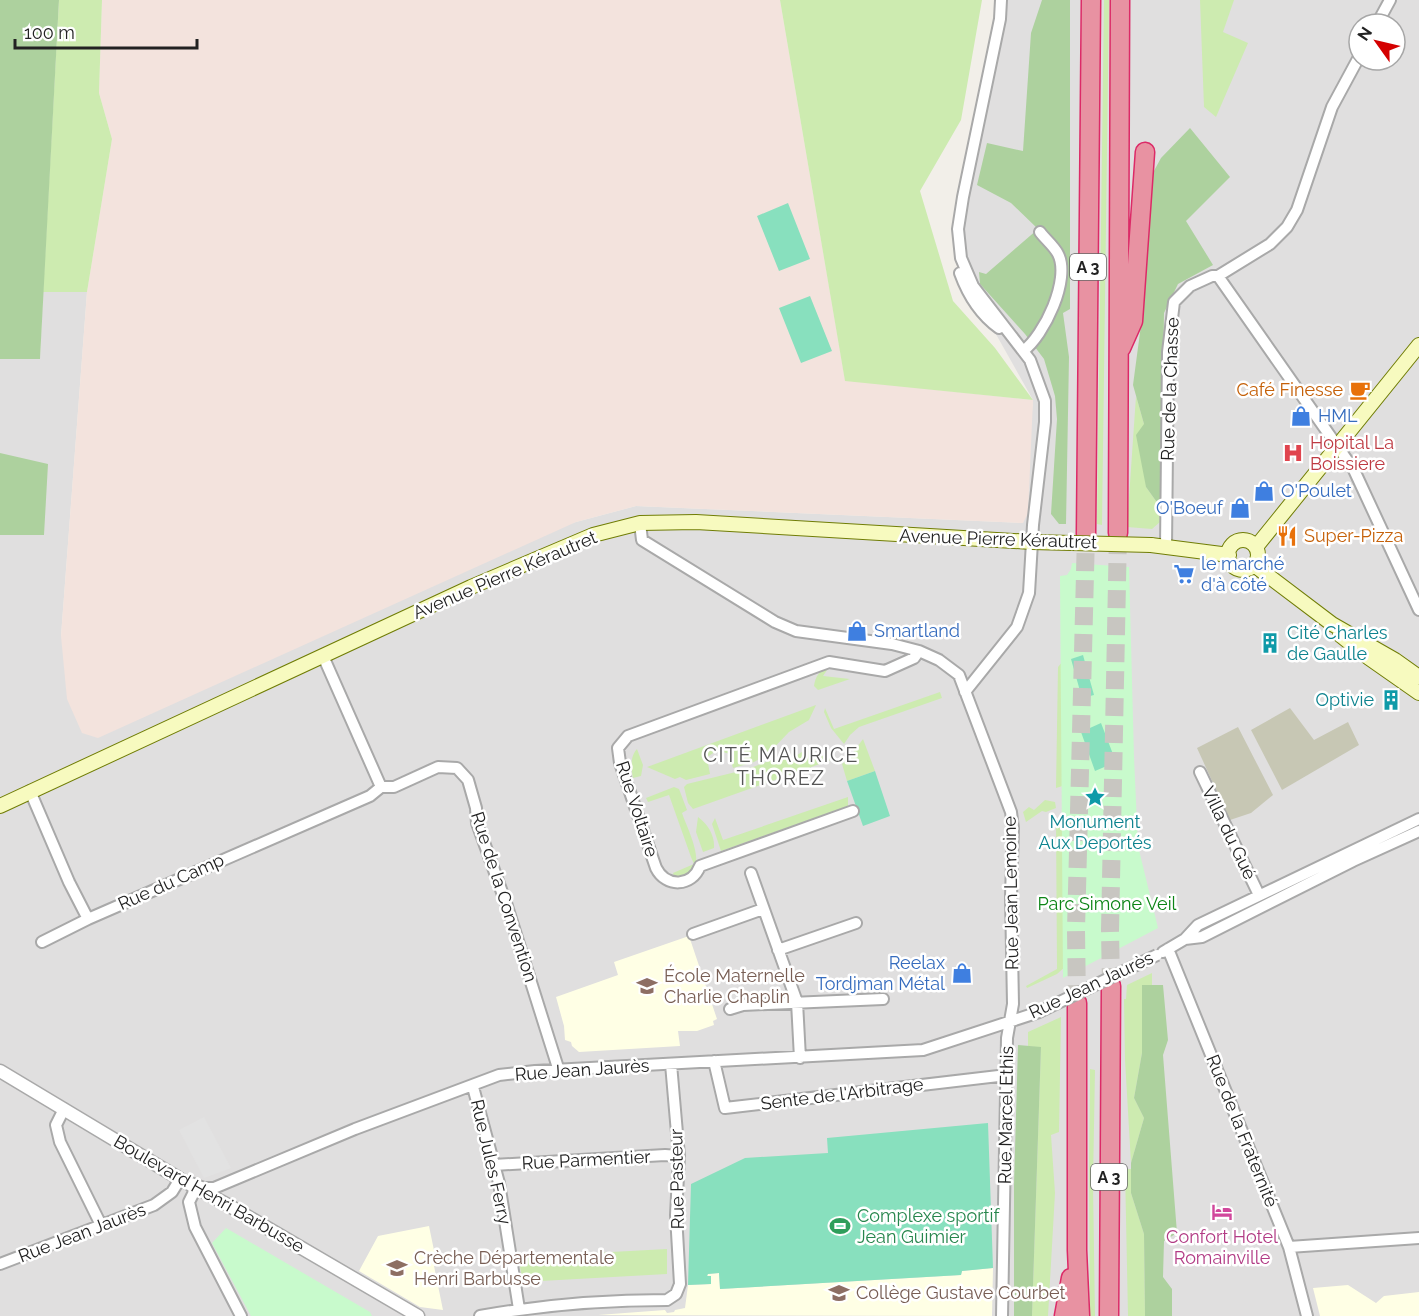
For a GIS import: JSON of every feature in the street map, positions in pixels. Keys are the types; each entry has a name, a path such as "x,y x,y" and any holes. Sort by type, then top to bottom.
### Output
{"highway":[{"name":"A 3","path":"1086,534 1091,0"},
{"name":"A 3","path":"1118,533 1120,0"},
{"path":"1118,355 1133,321 1146,152"},
{"name":"A 3","path":"1109,1316 1111,986"},
{"name":"A 3","path":"1077,1003 1077,1250 1080,1316"},
{"path":"1064,1316 1077,1250"}],"main road":[{"path":"1256,547 1419,345"},
{"name":"Avenue Pierre Kérautret","path":"0,806 471,587 593,535 640,523 696,522 1032,542 1151,545 1228,555"},
{"path":"1246,540 1256,547 1258,556 1254,565 1241,569 1230,562 1228,555 1234,543 1246,540"},
{"path":"1254,565 1332,624 1395,660 1419,677"},
{"path":"1332,624 1344,639 1419,693"}],"street":[{"path":"965,692 1017,627 1029,593 1045,422 1045,401 1030,360 1010,335 988,320 966,289 955,259 952,228 956,200 994,15 1000,13 1001,0"},
{"name":"Rue de la Chasse","path":"1166,547 1168,352 1174,302 1190,286 1212,276 1218,276 1270,244 1287,227 1297,210 1332,107 1351,72"},
{"path":"1023,351 1033,344 1054,309 1059,284 1061,265 1058,254 1040,232"},
{"path":"1218,276 1354,470 1419,610"},
{"name":"Rue Jean Lemoine","path":"640,523 642,540 775,622 796,631 892,644 919,651 939,660 959,675 1011,812 1013,828 1011,897 1013,1004 1010,1022"},
{"name":"Rue Voltaire","path":"853,811 700,866 695,876 674,883 664,879 656,868 620,763 618,748 628,736 829,662 885,670 914,658 919,651"},
{"path":"323,656 381,787"},
{"name":"Rue de la Convention","path":"381,787 394,787 438,768 457,768 468,780 476,808 477,823 507,906 559,1071"},
{"name":"Villa du Gué","path":"1200,772 1259,895"},
{"name":"Rue du Camp","path":"42,942 88,919 370,796 381,787"},
{"path":"30,791 69,882 88,919"},
{"name":"Rue Jean Jaurès","path":"0,1264 154,1205 177,1184 214,1188 355,1129 499,1076 535,1071 923,1050 1039,1012 1168,949 1185,939 1198,925 1419,819"},
{"name":"Rue Jean Jaurès","path":"1185,939 1202,937 1419,831"},
{"path":"751,873 797,1002 800,1058"},
{"path":"693,934 763,909"},
{"path":"778,950 856,923"},
{"name":"Rue de la Fraternité","path":"1168,949 1289,1247 1307,1316"},
{"path":"730,1009 742,1005 883,999"},
{"name":"Rue Marcel Ethis","path":"1002,1316 1007,1038 1010,1022"},
{"name":"Sente de l'Arbitrage","path":"714,1061 726,1108 1007,1075"},
{"name":"Rue Pasteur","path":"519,1309 592,1302 667,1300 676,1294 680,1284 676,1215 679,1156 671,1064"},
{"name":"Boulevard Henri Barbusse","path":"0,1071 64,1109 177,1184 196,1188 418,1316"},
{"name":"Rue Jules Ferry","path":"473,1087 501,1194 519,1309"},
{"path":"64,1109 56,1125 60,1142 101,1225"},
{"name":"Rue Parmentier","path":"494,1165 679,1156"},
{"path":"196,1188 189,1202 195,1227 241,1316"},
{"path":"1289,1247 1419,1238"},
{"path":"480,1316 519,1309"}],"shaded area":[{"path":"102,0 780,0 845,380 1033,400 1028,513 1023,523 636,506 576,522 98,738 82,733 67,699 61,636 87,292 112,139 99,93"},
{"path":"997,0 1419,0 1419,1316 0,1316 0,359 40,358 43,292 87,292 61,636 576,522 636,506 1023,523 1033,400 988,320 966,289 955,259 952,228"},
{"path":"1290,708 1314,740 1348,722 1359,745 1282,790 1251,730"},
{"path":"1238,727 1273,795 1251,813 1230,820 1197,748"},
{"name":"École Maternelle Charlie Chaplin","path":"689,936 717,1019 713,1021 714,1025 697,1031 678,1031 680,1046 579,1052 571,1042 565,1040 564,1026 556,997 618,975 614,962"},
{"path":"204,1117 231,1168 204,1178 179,1130"},
{"name":"Crèche Départementale Henri Barbusse","path":"429,1226 443,1310 420,1307 359,1271 378,1236"},
{"name":"Collège Gustave Courbet","path":"993,1268 992,1316 598,1315 665,1310 667,1313 685,1308 688,1285 711,1284 707,1274 719,1273 720,1289 961,1275 962,1271"},
{"path":"1348,1285 1376,1303 1384,1296 1419,1292 1419,1316 1320,1316 1313,1288"}],"green space":[{"path":"0,0 59,0 40,359 0,359"},
{"path":"59,0 102,0 99,93 112,139 87,292 43,292"},
{"path":"780,0 982,0 961,120 920,191 953,301 995,348 1033,400 845,381"},
{"path":"1042,0 1070,0 1070,309 1063,313 1069,357 1066,524 1059,524 1051,514 1057,419 1055,396 1044,359 980,284 979,272 986,274 1038,229 1011,203 977,185 987,143 1023,151 1031,33"},
{"path":"1104,0 1109,0 1102,525 1097,524"},
{"path":"1200,0 1234,0 1223,32 1248,43 1216,117 1204,107"},
{"path":"1190,128 1230,177 1186,221 1213,265 1178,284 1164,313 1161,508 1146,487 1136,435 1144,424 1133,385 1141,325 1149,180 1161,158"},
{"path":"788,203 810,259 779,271 757,216"},
{"path":"810,296 832,351 801,363 779,308"},
{"path":"1136,396 1144,424 1146,487 1161,508 1160,522 1152,529 1127,527"},
{"path":"0,453 48,464 44,535 0,535"},
{"name":"Parc Simone Veil","path":"1072,563 1129,567 1138,846 1158,928 1063,978 1060,576 1067,575"},
{"path":"1083,655 1094,695 1082,698 1071,659"},
{"path":"1063,661 1069,784 1056,788 1058,667"},
{"path":"829,667 823,676 850,679 818,690 814,686 817,677"},
{"path":"940,692 942,698 859,727 844,744 831,728 824,712 825,708 834,729"},
{"path":"816,705 809,720 789,732 768,754 754,762 733,768 729,754 717,752 707,758 710,774 686,780 680,777 675,779 647,767"},
{"path":"1101,723 1116,762 1095,771 1081,732"},
{"path":"863,739 875,771 847,781 842,764"},
{"path":"637,749 643,765 641,776 633,778 632,759"},
{"path":"806,749 816,755 830,757 831,760 693,809 688,803 684,787 687,784 748,769 774,759 793,758"},
{"path":"875,771 890,816 863,826 847,781"},
{"path":"674,787 679,789 687,810 682,813 696,855 694,870 689,875 675,879 673,873 694,864 669,795 648,802 646,798"},
{"path":"848,797 848,806 721,851 712,824 715,818 723,840"},
{"path":"1045,800 1055,802 1056,808 1046,812 1042,811 1026,822 1023,812 1029,807 1034,810"},
{"path":"698,817 710,831 714,844 714,848 703,852 696,832"},
{"path":"1056,820 1067,827 1066,966 1057,974 1027,988 1026,986 1057,969"},
{"path":"1152,973 1152,985 1142,985 1142,1053 1134,1098 1144,1118 1131,1163 1124,999 1126,999 1127,985"},
{"path":"1142,985 1163,985 1168,1040 1163,1055 1177,1233 1164,1241 1163,1277 1172,1289 1172,1316 1145,1316 1144,1234 1131,1193 1131,1163 1144,1118 1134,1098 1142,1053"},
{"path":"1061,1017 1059,1132 1051,1135 1055,1193 1048,1316 1032,1316 1041,1048 1028,1046 1028,1032"},
{"path":"1018,1045 1041,1047 1032,1316 1014,1316 1014,1185"},
{"path":"1090,1069 1095,1070 1093,1183 1095,1316 1090,1316"},
{"name":"Complexe sportif Jean Guimier","path":"988,1123 993,1268 962,1271 961,1275 720,1289 719,1273 708,1274 707,1276 711,1276 711,1284 688,1285 691,1184 745,1158 828,1153 827,1138"},
{"path":"1125,1169 1131,1169 1131,1193 1144,1234 1145,1316 1128,1316"},
{"path":"226,1228 370,1312 372,1316 251,1316 212,1243"},
{"path":"667,1249 667,1274 523,1282 518,1257"}],"tunnel":[{"path":"1111,986 1110,930 1118,533"},
{"path":"1077,1003 1076,930 1086,534"}],"place":[{"name":"Café Finesse","path":"1360,390"},
{"name":"HML","path":"1301,416"},
{"name":"Hopital La Boissiere","path":"1293,453"},
{"name":"O'Poulet","path":"1264,491"},
{"name":"O'Boeuf","path":"1240,508"},
{"name":"Super-Pizza","path":"1287,536"},
{"name":"le marché d'à côté","path":"1184,574"},
{"name":"Smartland","path":"857,631"},
{"name":"Cité Charles de Gaulle","path":"1270,643"},
{"name":"Optivie","path":"1391,700"},
{"name":"Monument Aux Deportés","path":"1095,797"},
{"name":"Reelax Tordjman Métal","path":"962,973"},
{"name":"École Maternelle Charlie Chaplin","path":"647,986"},
{"name":"Confort Hotel Romainville","path":"1222,1212"},
{"name":"Complexe sportif Jean Guimier","path":"840,1226"},
{"name":"Crèche Départementale Henri Barbusse","path":"397,1268"},
{"name":"Collège Gustave Courbet","path":"839,1293"}],"district":[{"name":"CITÉ MAURICE THOREZ","path":"781,766"}]}
